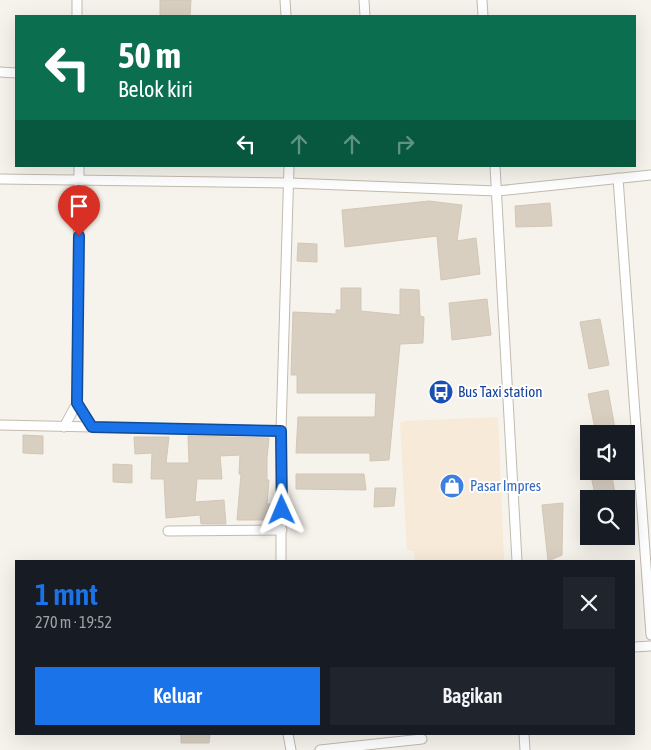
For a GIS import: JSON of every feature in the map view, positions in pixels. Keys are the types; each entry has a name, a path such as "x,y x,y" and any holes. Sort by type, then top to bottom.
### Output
{"street":[{"path":"76,0 77,15"},
{"path":"285,0 286,15"},
{"path":"364,0 365,15"},
{"path":"482,0 483,15"},
{"path":"0,72 15,73"},
{"path":"64,427 77,403 79,167"},
{"path":"281,560 281,431 289,167"},
{"path":"495,167 517,560"},
{"path":"0,179 496,190 651,175"},
{"path":"618,178 651,635"},
{"path":"77,403 92,427"},
{"path":"0,425 281,431"},
{"path":"168,531 282,530"},
{"path":"635,647 651,646"},
{"path":"288,735 291,750"},
{"path":"524,735 525,750"},
{"path":"320,750 422,739"}],"shaded area":[{"name":"Pasar Impres","path":"498,417 504,560 415,560 414,551 407,550 400,423 404,421"}],"building":[{"path":"160,0 191,0 190,15 160,15"},
{"path":"429,201 462,205 457,241 476,238 480,274 441,280 437,236 345,247 342,210"},
{"path":"550,203 552,226 516,227 515,206"},
{"path":"298,243 317,244 317,262 297,261"},
{"path":"341,288 361,288 361,311 400,315 400,289 419,290 420,316 424,317 423,343 400,344 389,460 370,461 370,453 296,453 298,417 375,417 376,393 297,393 297,375 291,375 293,312 336,314 336,310 341,310"},
{"path":"487,299 491,335 452,340 449,303"},
{"path":"600,319 609,365 589,369 580,322"},
{"path":"608,390 614,425 594,425 588,394"},
{"path":"23,435 43,436 43,454 23,453"},
{"path":"188,436 269,438 267,504 271,504 269,520 237,520 241,474 239,474 240,455 220,456 222,479 197,479 195,502 224,500 226,524 201,524 200,515 166,518 164,479 151,479 152,453 135,454 134,437 169,437 166,463 189,463"},
{"path":"113,464 132,465 132,483 113,482"},
{"path":"296,474 364,474 366,490 296,489"},
{"path":"592,480 613,480 614,490 594,490"},
{"path":"375,488 396,488 394,506 374,507"},
{"path":"563,503 562,555 550,560 548,560 542,505"},
{"path":"181,735 210,735 209,743 181,743"}],"place":[{"name":"Bus Taxi station","path":"441,392"},
{"name":"Pasar Impres","path":"452,486"}],"route":[{"path":"79,236 77,403 92,427 281,431 282,510"}]}
